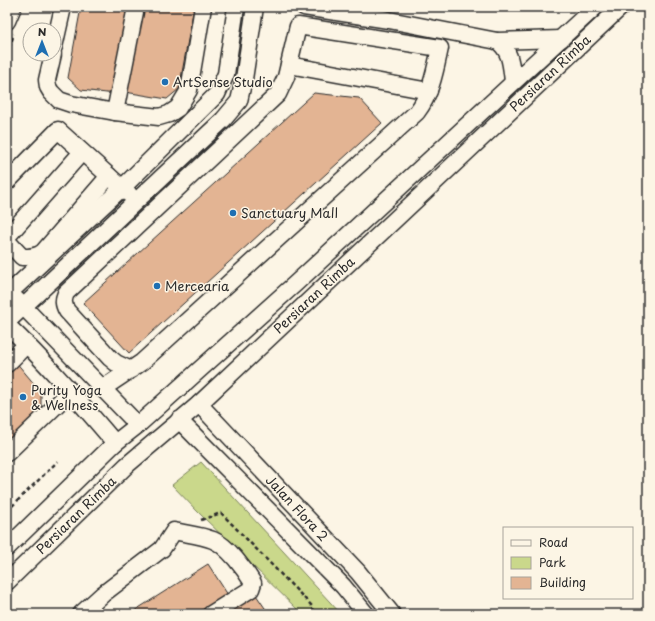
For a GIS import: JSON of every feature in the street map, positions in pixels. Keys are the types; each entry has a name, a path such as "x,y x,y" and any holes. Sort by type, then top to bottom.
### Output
{"street":[{"path":"7,22 13,7"},
{"path":"60,22 63,7"},
{"path":"115,112 136,7"},
{"path":"51,62 47,80 48,87 59,100 71,104 115,112 159,117 169,114 178,108 189,90 203,7"},
{"path":"138,425 24,306 8,292 122,188 217,94 226,74 236,7"},
{"path":"115,443 70,391 7,323 223,120 239,101 244,79 255,7"},
{"path":"131,370 116,363 110,358 67,311 63,305 63,300 66,293 271,102 283,86 303,7 391,13 446,31 497,41 561,39"},
{"name":"Persiaran Rimba","path":"7,548 115,443 138,425 295,284 513,81 595,7"},
{"name":"Persiaran Rimba","path":"7,582 127,465 199,404 621,7"},
{"path":"298,26 440,48"},
{"path":"102,389 142,362 417,112 424,103 429,91 446,31"},
{"path":"497,41 503,45 507,51 510,59 513,81"},
{"path":"289,65 429,91"},
{"path":"174,111 185,126"},
{"path":"7,182 58,130 137,201"},
{"path":"7,237 82,152"},
{"path":"7,241 22,257 39,255 109,176"},
{"path":"7,364 27,344"},
{"path":"7,453 70,391"},
{"name":"Jalan Flora 2","path":"199,404 358,572 392,614"},
{"name":"Jalan Flora 2","path":"179,420 343,586 366,614"},
{"path":"81,614 103,594 162,549 174,531 205,537 225,547 253,583 251,589 211,614"}],"path":[{"path":"7,512 58,461"}],"green space":[{"path":"201,462 341,614 302,614 172,485"}],"building":[{"path":"81,7 129,7 115,94 81,90 68,78"},
{"path":"139,7 194,7 179,89 167,99 125,92"},
{"name":"Sanctuary Mall","path":"314,93 359,98 382,123 129,353 83,303"},
{"path":"15,361 41,392 41,408 7,443 7,369"},
{"path":"208,564 228,595 198,614 136,614 134,611"},
{"path":"254,592 269,614 220,614"}],"place":[{"name":"ArtSense Studio","path":"165,82"},
{"name":"Sanctuary Mall","path":"233,213"},
{"name":"Mercearia","path":"157,286"},
{"name":"Purity Yoga & Wellness","path":"23,397"}]}
